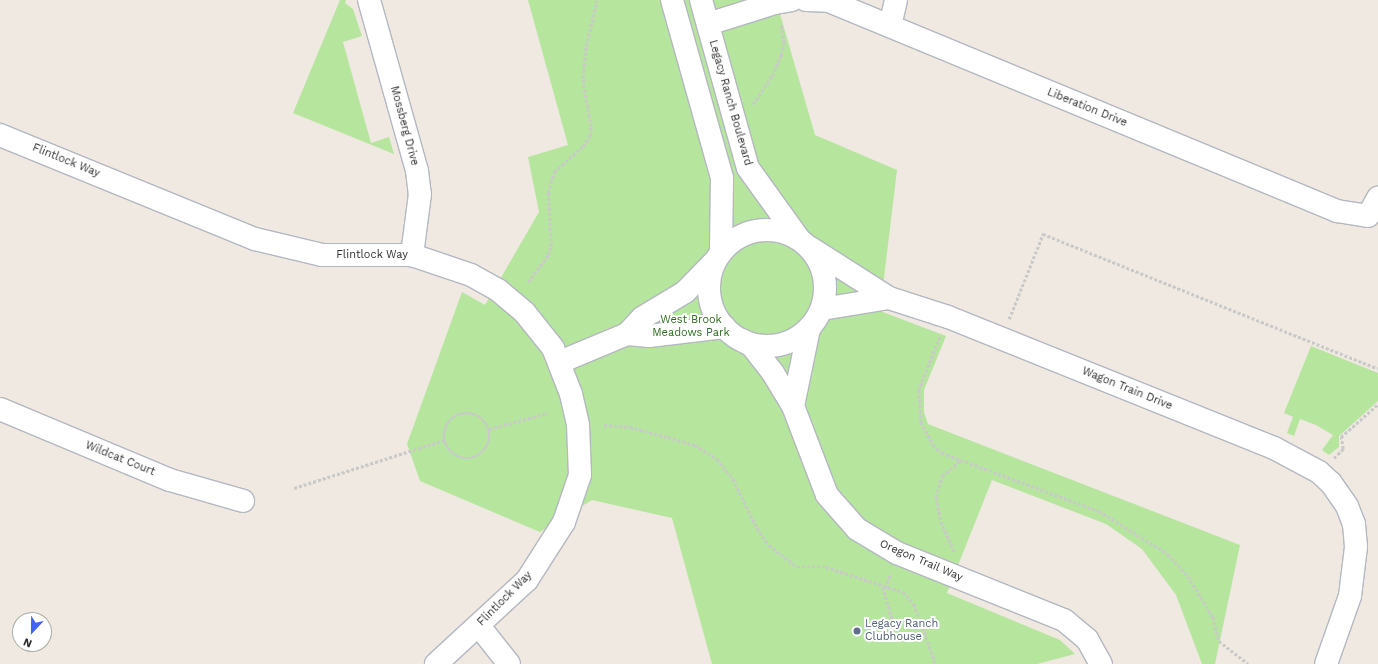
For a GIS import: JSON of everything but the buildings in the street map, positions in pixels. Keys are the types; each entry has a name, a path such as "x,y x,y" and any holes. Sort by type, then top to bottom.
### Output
{"street":[{"name":"Mossberg Drive","path":"369,0 417,171 420,194 412,255"},
{"path":"560,362 627,334 642,318 685,292 719,256 734,240 749,233 777,232 804,243 818,261 824,276 826,293 822,309 809,329 794,340 778,346 760,346 742,340 724,327 714,312 709,294 710,276 719,256 722,178 672,0"},
{"name":"Legacy Ranch Boulevard","path":"701,0 748,168 804,243"},
{"path":"708,24 775,3 792,0"},
{"name":"Liberation Drive","path":"806,0 829,1 1337,211 1373,207"},
{"path":"890,26 896,0"},
{"name":"Flintlock Way","path":"0,135 255,239 322,255 412,255 471,275 498,290 525,313 553,348 560,362 578,425 580,475 564,522 547,551 527,580 479,626 436,664"},
{"name":"Wagon Train Drive","path":"804,243 889,298 948,317 1274,448 1319,472 1331,483 1347,506 1354,524 1356,547 1354,571 1341,627 1326,664"},
{"name":"Wagon Train Drive","path":"822,309 889,298"},
{"path":"627,334 649,336 724,327"},
{"path":"793,406 809,329"},
{"name":"Oregon Trail Way","path":"742,340 752,346 773,373 793,406 826,495 857,529 897,553 1064,620 1087,639 1101,664"},
{"name":"Wildcat Court","path":"0,409 170,480 243,500"},
{"path":"479,626 509,664"}],"path":[{"path":"528,282 551,246 548,193 554,172 583,146 590,136 591,127 583,83 586,46 597,0"},
{"path":"750,108 772,76 784,43 783,31"},
{"path":"1007,323 1043,234 1378,369"},
{"path":"942,332 919,390 921,422 933,445 942,453 1099,511 1168,554 1188,576 1213,616 1219,641 1248,664"},
{"path":"1331,461 1343,449 1341,437 1378,404"},
{"path":"462,413 475,414 486,423 489,429 486,448 470,458 463,458 451,452 444,440 446,426 450,420 462,413"},
{"path":"489,429 548,413"},
{"path":"604,425 630,427 695,445 717,459 733,479 757,528 769,545 789,562 807,569 826,567 903,592 914,604 936,664"},
{"path":"294,488 444,440"},
{"path":"958,559 940,520 936,497 942,476 961,460"},
{"path":"890,626 894,625 884,587 893,569"}],"green space":[{"path":"340,0 346,0 345,3 353,9 362,36 343,42 371,143 389,137 394,154 293,113"},
{"name":"West Brook Meadows Park","path":"528,0 776,0 815,135 897,170 880,311 946,336 924,390 924,412 928,424 1240,545 1215,664 1202,664 1176,595 1142,549 1106,524 992,480 947,593 1060,640 1075,654 1037,664 712,664 672,518 592,500 540,532 420,481 407,444 462,292 485,305 539,212 528,157 568,145"},
{"path":"1311,346 1378,373 1378,401 1339,436 1339,447 1329,455 1322,450 1333,435 1316,425 1300,419 1294,436 1287,433 1293,417 1284,413"}],"place":[{"name":"Legacy Ranch Clubhouse","path":"857,631"}]}
